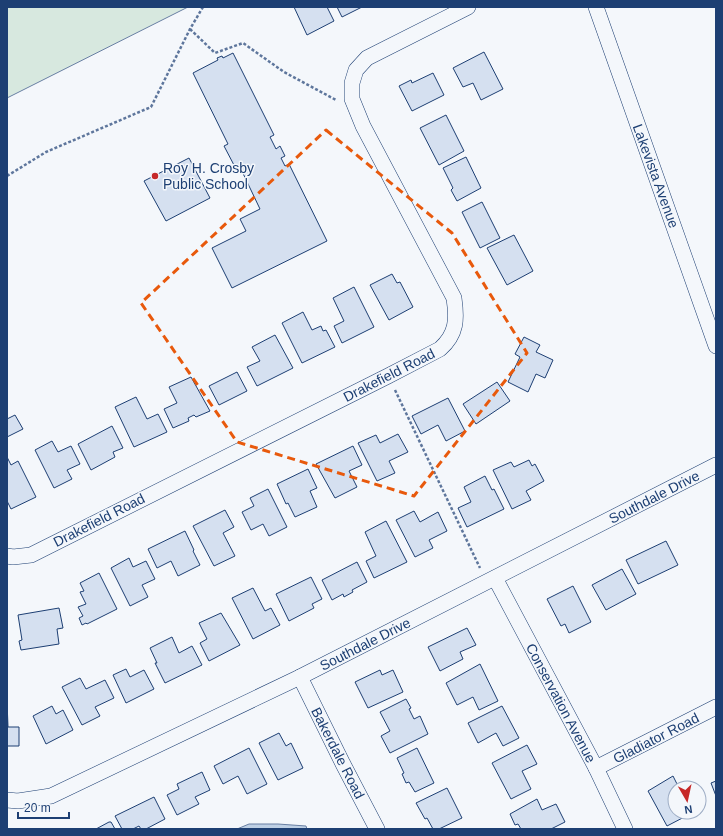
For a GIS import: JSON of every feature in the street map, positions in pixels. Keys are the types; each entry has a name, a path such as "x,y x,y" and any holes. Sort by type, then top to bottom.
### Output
{"street":[{"name":"Drakefield Road","path":"7,556 13,557 31,555 388,376 440,349 447,343 455,326 456,314 454,298 363,126 352,99 352,83 356,70 367,58 468,7"},
{"name":"Lakevista Avenue","path":"596,7 716,346"},
{"name":"Southdale Drive","path":"7,800 18,801 51,796 300,677 716,465"},
{"name":"Conservation Avenue","path":"495,578 596,768 625,829"},
{"name":"Bakerdale Road","path":"300,677 342,764 377,829"},
{"name":"Gladiator Road","path":"596,768 716,707"}],"path":[{"path":"7,176 46,152 151,107 190,29 203,7"},
{"path":"190,29 215,53 243,43 284,72 341,102 352,99"},
{"path":"388,376 480,569 495,578"}],"highlighted area":[{"path":"326,130 452,233 527,353 414,496 237,442 141,303"}],"shaded area":[{"path":"7,7 188,7 7,98"}],"water":[{"path":"249,824 306,826 307,829 237,829"}],"building":[{"path":"294,7 327,7 334,21 307,35"},
{"path":"337,7 362,7 342,17"},
{"path":"484,52 503,89 481,100 473,83 463,87 453,68"},
{"path":"233,53 274,135 270,137 276,149 280,146 285,156 281,158 285,166 289,164 327,241 232,288 212,248 246,231 240,219 260,209 239,165 235,167 224,146 228,144 193,73 218,60 217,58 222,56 223,58"},
{"path":"433,73 444,95 412,111 399,86 411,80 412,83"},
{"path":"446,115 464,151 439,165 420,128"},
{"path":"466,157 481,188 457,201 451,190 453,188 443,168"},
{"path":"189,158 210,198 166,221 144,181"},
{"path":"482,202 500,238 480,248 462,212"},
{"path":"514,235 533,271 507,285 487,248"},
{"path":"392,274 397,283 400,282 413,307 389,320 370,285"},
{"path":"354,287 374,327 342,343 334,326 344,321 333,298"},
{"path":"303,312 312,330 321,326 323,331 326,330 335,347 302,363 282,323"},
{"path":"275,335 293,368 257,386 247,367 260,361 252,347"},
{"path":"524,337 540,345 536,352 553,360 545,378 536,374 528,392 508,382 520,357 515,354"},
{"path":"237,372 247,391 219,405 209,386"},
{"path":"191,377 210,411 196,417 194,415 188,418 189,421 173,428 164,409 177,403 169,387"},
{"path":"497,382 510,401 476,424 463,404"},
{"path":"136,397 147,419 158,414 167,432 134,447 115,407"},
{"path":"448,398 465,431 446,441 438,425 421,434 412,416"},
{"path":"15,415 23,429 7,437 7,419"},
{"path":"112,426 123,448 113,452 115,457 91,470 78,444"},
{"path":"398,434 408,452 389,461 395,473 377,481 358,443 376,435 380,443"},
{"path":"52,441 58,452 71,446 80,464 67,470 72,479 54,488 35,450"},
{"path":"353,446 362,465 349,471 357,487 335,498 316,464"},
{"path":"7,457 11,465 18,461 36,497 11,509 7,501"},
{"path":"529,460 532,466 535,464 544,481 526,491 531,500 512,509 493,470 511,462 514,467"},
{"path":"308,469 317,488 310,491 317,507 295,517 288,503 286,504 277,484"},
{"path":"485,476 492,490 494,489 504,509 467,527 458,508 471,502 464,487"},
{"path":"268,489 287,527 269,536 263,524 251,530 242,512 254,506 250,498"},
{"path":"225,510 234,527 223,533 235,556 214,566 193,526"},
{"path":"414,511 420,522 438,512 447,531 429,540 433,548 415,557 396,520"},
{"path":"386,521 407,562 374,578 366,561 376,556 365,532"},
{"path":"185,531 200,565 178,576 171,561 157,568 148,549"},
{"path":"666,541 678,565 638,584 626,560"},
{"path":"129,558 133,567 146,561 155,579 142,585 148,597 130,606 111,568"},
{"path":"357,562 367,582 352,590 353,592 344,597 343,594 332,600 322,580"},
{"path":"622,569 636,594 606,610 592,585"},
{"path":"99,573 117,609 82,625 79,618 83,616 78,607 86,604 80,592 84,591 80,583"},
{"path":"311,577 322,599 312,604 314,608 289,621 276,594"},
{"path":"573,586 591,622 569,633 565,624 561,626 547,599"},
{"path":"253,588 265,611 271,608 280,625 253,639 232,598"},
{"path":"59,608 63,628 57,629 59,644 21,650 19,641 22,640 18,615"},
{"path":"221,613 240,645 209,661 200,643 207,639 199,623"},
{"path":"467,628 476,645 460,652 463,659 440,671 428,647"},
{"path":"172,637 179,653 192,646 202,665 165,683 155,663 157,663 150,648"},
{"path":"480,664 498,701 479,710 473,697 457,705 446,683"},
{"path":"126,669 130,677 144,670 154,689 126,703 113,675"},
{"path":"380,670 382,675 393,670 403,692 368,708 355,682"},
{"path":"80,678 86,689 105,680 114,698 95,707 100,716 82,725 62,687"},
{"path":"406,699 411,708 409,709 414,719 420,716 428,734 390,753 381,736 390,731 380,712"},
{"path":"7,701 8,727 19,727 19,746 7,746"},
{"path":"52,706 56,714 63,710 73,730 46,744 33,716"},
{"path":"502,706 519,738 503,746 496,733 478,743 468,723"},
{"path":"279,733 286,746 291,743 303,768 278,780 259,743"},
{"path":"527,745 537,764 522,771 531,789 511,799 492,763"},
{"path":"249,748 267,784 247,794 238,776 223,784 214,766"},
{"path":"417,748 434,783 415,792 409,782 406,783 402,774 404,773 397,758"},
{"path":"202,772 210,790 195,797 199,804 177,815 167,795 179,789 177,784"},
{"path":"673,776 675,780 667,780 667,820 679,820 667,826 648,791"},
{"path":"716,781 716,796 711,783"},
{"path":"447,788 462,818 439,829 433,829 427,818 425,819 416,803"},
{"path":"154,797 165,819 146,829 141,829 139,826 133,829 122,829 115,816"},
{"path":"537,799 542,810 556,804 565,822 551,829 521,829 518,824 515,825 510,814"},
{"path":"109,822 111,822 115,829 96,829"}],"place":[{"name":"Roy H. Crosby Public School","path":"155,176"}]}
